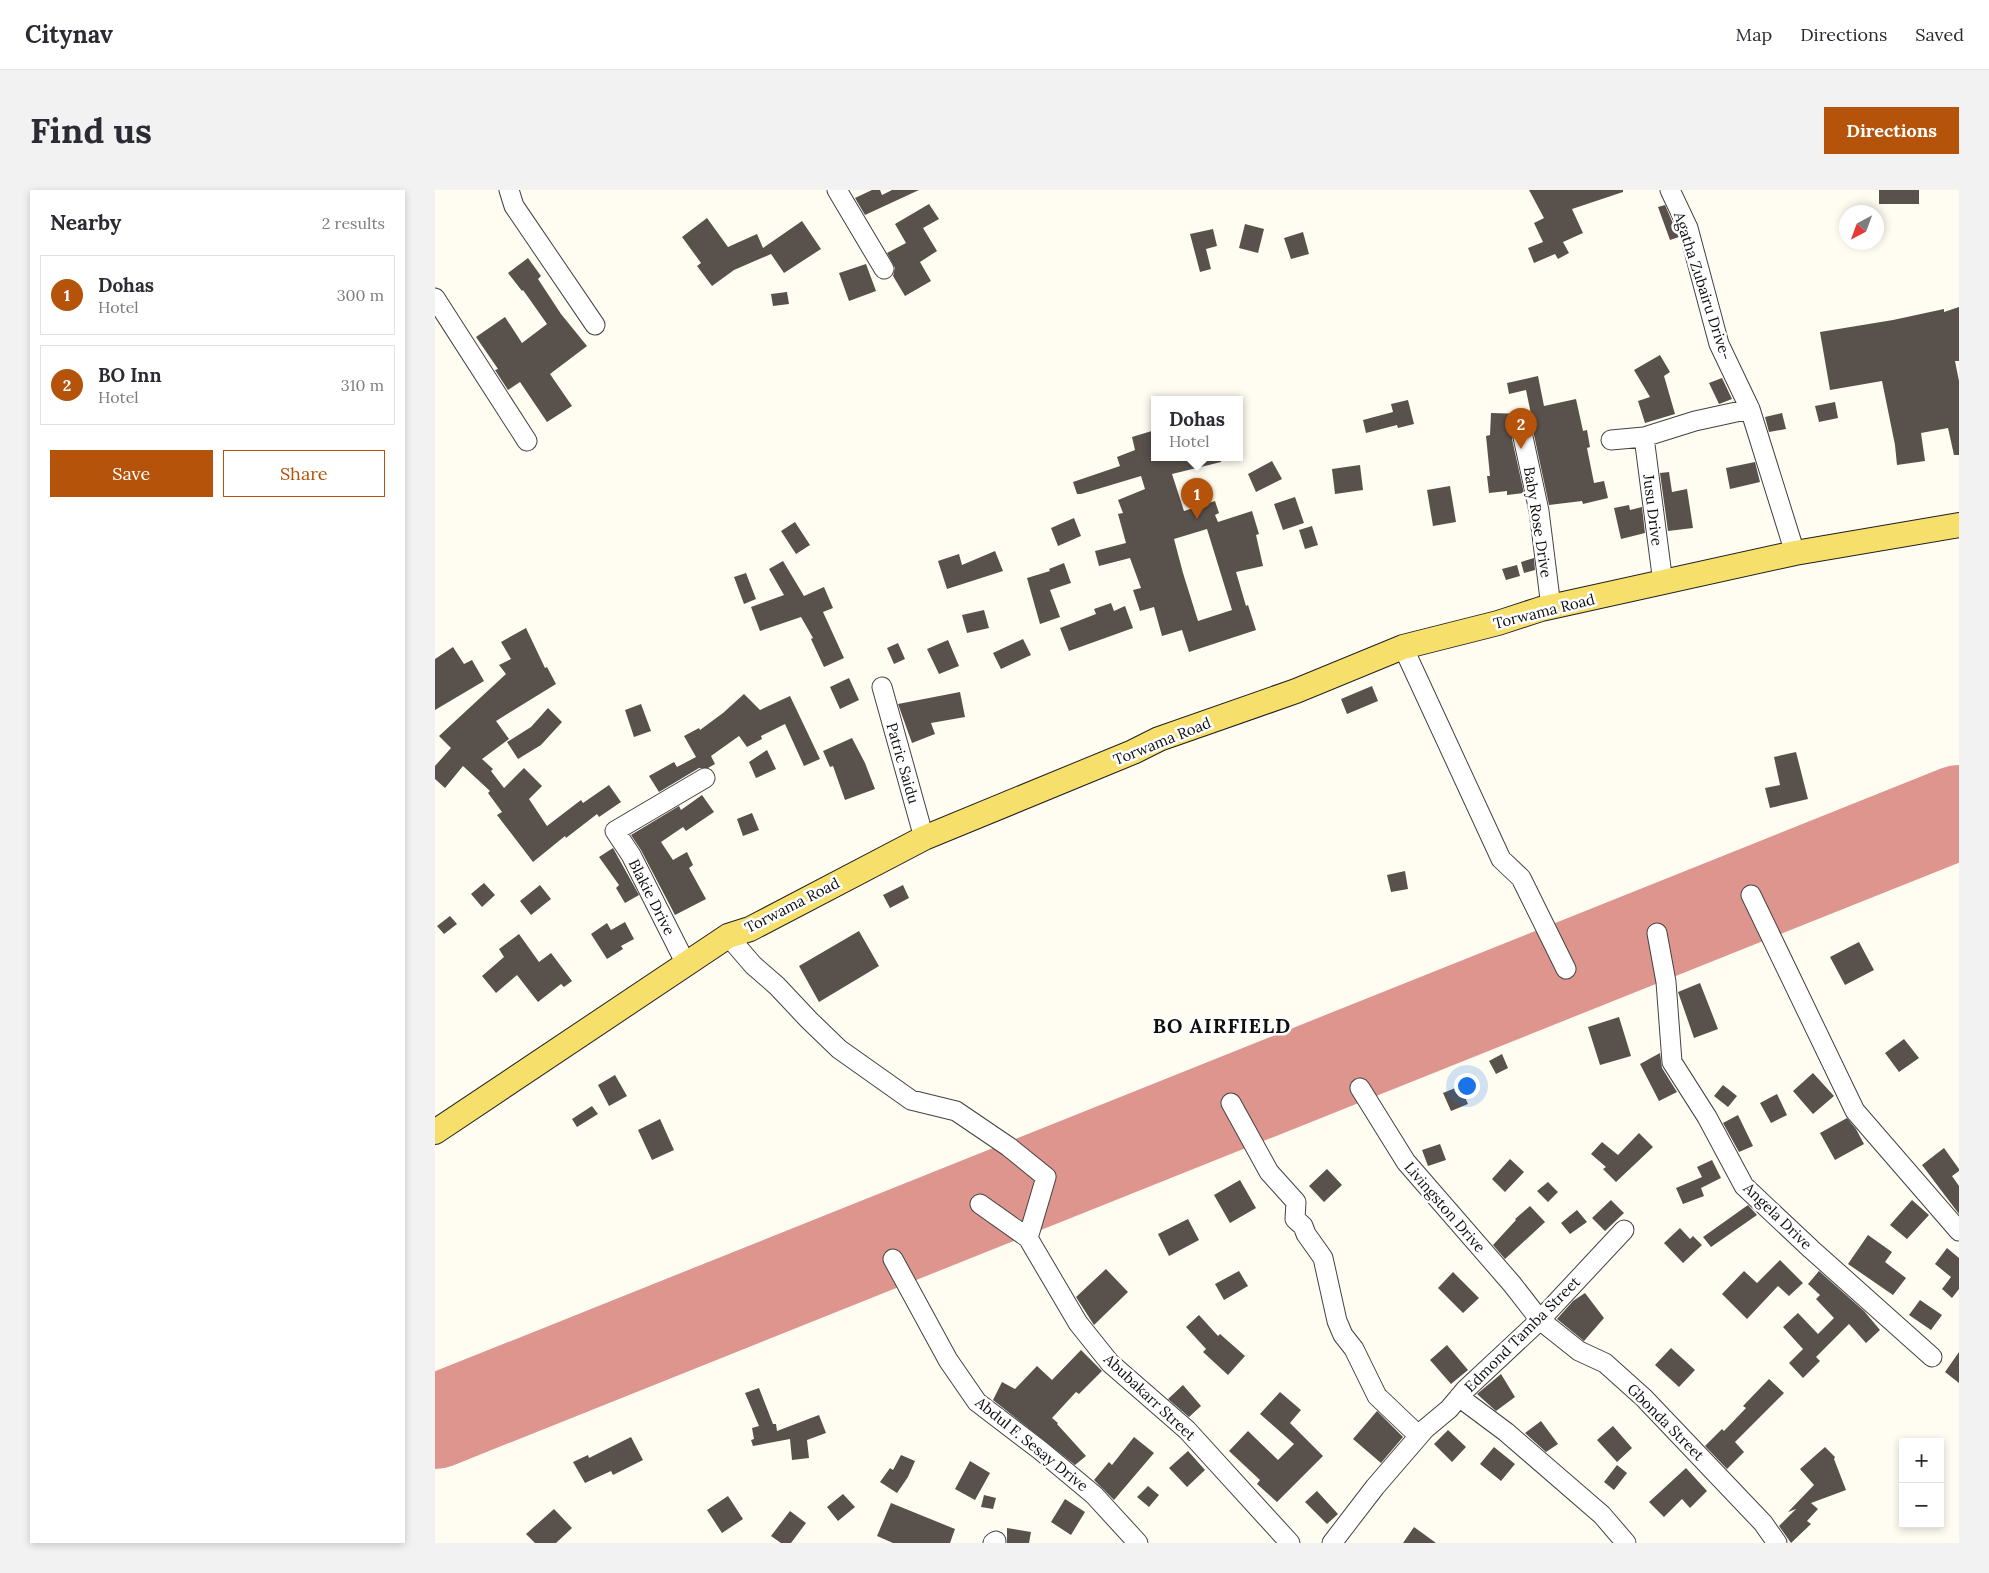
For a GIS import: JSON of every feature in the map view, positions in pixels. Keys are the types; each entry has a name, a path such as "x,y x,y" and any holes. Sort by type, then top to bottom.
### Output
{"main road":[{"name":"Torwama Road","path":"435,1132 728,936 750,929 925,838 1159,740 1296,691 1403,647 1499,623 1551,607 1795,553 1959,525"}],"street":[{"path":"509,190 514,206 595,326"},
{"path":"837,190 884,269"},
{"name":"Agatha Zubairu Drive-","path":"1669,190 1688,228 1719,344 1750,409 1795,553"},
{"path":"435,298 527,441"},
{"path":"1611,440 1644,437 1695,421 1750,409"},
{"name":"Baby Rose Drive","path":"1523,437 1539,511 1551,607"},
{"name":"Jusu Drive","path":"1644,437 1663,583"},
{"path":"1403,647 1501,859 1521,878 1566,969"},
{"name":"Patric Saidu","path":"883,688 925,838"},
{"name":"Blakie Drive","path":"686,964 631,855 615,831 705,778"},
{"path":"1751,895 1855,1111 1959,1231"},
{"name":"Angela Drive","path":"1657,933 1666,982 1672,1062 1707,1117 1745,1186 1811,1249 1932,1357"},
{"path":"728,936 753,965 788,996 809,1020 839,1049 911,1100 956,1110 1009,1147 1047,1177 1028,1238 980,1204"},
{"name":"Livingston Drive","path":"1360,1088 1406,1162 1513,1284 1540,1320"},
{"path":"1231,1103 1269,1172 1296,1202 1295,1219 1303,1226 1306,1234 1323,1258 1337,1321 1377,1396 1419,1436"},
{"name":"Edmond Tamba Street","path":"1332,1543 1375,1487 1419,1436 1540,1320 1624,1230"},
{"name":"Abubakarr Street","path":"1028,1238 1078,1323 1110,1363 1187,1430 1290,1543"},
{"name":"Abdul F. Sesay Drive","path":"893,1258 948,1360 977,1402 1040,1450 1094,1495 1138,1543"},
{"name":"Gbonda Street","path":"1540,1320 1579,1352 1605,1363 1644,1398 1763,1523 1777,1543"},
{"path":"1459,1397 1506,1432 1602,1515 1626,1543"}],"building":[{"path":"872,190 880,190 882,195 892,190 919,190 865,215 855,198"},
{"path":"1529,190 1623,190 1623,192 1572,209 1583,233 1563,242 1569,253 1558,259 1555,254 1534,263 1528,248 1543,242 1534,223 1544,218"},
{"path":"1879,190 1919,190 1919,204 1879,204"},
{"path":"929,204 939,219 923,228 937,251 920,262 931,281 905,296 893,276 895,268 887,253 906,243 895,224"},
{"path":"1665,205 1679,237 1670,240 1658,207"},
{"path":"707,218 728,247 757,234 763,248 802,221 821,249 784,273 771,254 734,270 712,286 697,266 701,263 682,237"},
{"path":"1245,224 1264,229 1258,253 1239,248"},
{"path":"1213,229 1217,246 1206,249 1211,269 1200,272 1190,234"},
{"path":"1303,232 1309,254 1291,259 1284,238"},
{"path":"528,258 541,276 538,279 561,314 587,346 550,374 572,406 547,422 520,382 508,390 495,370 498,369 476,337 505,317 522,343 547,324 523,290 508,273"},
{"path":"866,264 876,291 849,301 839,273"},
{"path":"787,292 789,304 773,306 771,294"},
{"path":"1959,307 1959,361 1955,361 1959,381 1959,455 1954,455 1948,428 1921,433 1925,461 1897,465 1895,445 1882,381 1830,390 1820,332 1893,320 1944,309 1944,312"},
{"path":"1660,355 1670,372 1664,376 1675,414 1645,423 1638,401 1650,397 1634,370"},
{"path":"1538,376 1544,406 1576,399 1583,431 1587,430 1590,447 1587,448 1594,483 1604,481 1608,498 1583,504 1582,501 1549,505 1534,435 1531,429 1521,426 1515,429 1512,439 1524,493 1507,495 1507,491 1489,493 1487,476 1490,476 1486,436 1490,435 1491,413 1531,414 1526,390 1509,394 1507,383"},
{"path":"1722,378 1732,399 1719,404 1709,383"},
{"path":"1408,400 1414,424 1398,428 1397,425 1366,433 1363,420 1393,412 1391,404"},
{"path":"1835,402 1838,418 1819,422 1815,406"},
{"path":"1782,413 1786,429 1769,432 1765,417"},
{"path":"1151,431 1151,461 1221,461 1172,474 1184,511 1215,501 1219,513 1215,515 1218,522 1252,511 1259,534 1256,535 1263,566 1236,572 1246,606 1248,605 1256,630 1189,652 1182,630 1162,636 1154,607 1140,611 1133,590 1141,588 1130,558 1099,566 1095,551 1126,543 1118,514 1123,513 1118,500 1145,489 1141,476 1081,494 1077,494 1073,482 1120,466 1117,457 1135,450 1132,437","holes":["1207,529 1232,610 1198,621 1174,539"]},
{"path":"1272,461 1282,479 1256,492 1248,474"},
{"path":"1755,462 1760,482 1730,489 1726,468"},
{"path":"1360,465 1363,490 1335,494 1332,469"},
{"path":"1669,472 1672,492 1687,489 1693,528 1668,531 1660,473"},
{"path":"1450,486 1456,522 1433,526 1427,490"},
{"path":"1295,497 1304,523 1283,530 1274,504"},
{"path":"1629,505 1630,510 1642,507 1645,533 1621,539 1614,508"},
{"path":"1074,518 1081,536 1058,546 1051,528"},
{"path":"795,522 810,545 796,554 781,531"},
{"path":"1312,526 1318,545 1305,549 1299,530"},
{"path":"995,551 1003,571 947,589 938,561 959,554 962,565"},
{"path":"1534,558 1535,570 1524,573 1521,562"},
{"path":"783,561 804,596 824,587 833,608 823,612 844,658 824,667 811,639 813,638 801,617 760,631 751,607 784,595 769,569"},
{"path":"1064,563 1071,583 1050,590 1060,617 1040,624 1027,578 1050,571 1049,569"},
{"path":"1517,565 1520,576 1506,580 1502,569"},
{"path":"746,573 756,599 744,604 734,577"},
{"path":"1111,603 1114,611 1125,606 1133,628 1069,651 1060,628 1096,614 1094,609"},
{"path":"984,610 989,628 967,633 962,615"},
{"path":"526,628 545,668 547,667 556,684 496,721 509,739 482,759 493,769 491,771 504,788 524,768 542,786 529,799 547,826 581,800 583,803 609,785 621,802 599,817 597,814 566,838 565,836 533,862 497,815 502,812 488,793 490,791 463,766 445,788 435,779 435,766 451,748 439,736 506,674 499,665 511,659 501,642"},
{"path":"1023,639 1031,655 1001,669 993,653"},
{"path":"948,640 959,666 939,674 927,649"},
{"path":"898,643 905,659 894,664 887,648"},
{"path":"453,647 464,664 472,660 484,681 435,710 435,659"},
{"path":"849,678 859,700 840,709 830,687"},
{"path":"1372,686 1378,701 1347,714 1341,699"},
{"path":"960,692 965,717 931,723 935,734 912,743 898,704"},
{"path":"744,694 760,710 790,696 820,759 804,766 785,724 761,736 762,739 747,747 739,736 711,756 715,764 708,768 699,768 659,792 649,776 674,762 677,767 696,757 684,736 699,728 700,730"},
{"path":"641,704 651,731 634,737 625,710"},
{"path":"548,708 562,722 541,745 518,759 507,742 531,727"},
{"path":"852,738 865,763 875,789 845,800 833,766 830,767 823,751"},
{"path":"767,750 776,769 756,778 749,762"},
{"path":"1796,752 1808,799 1770,808 1765,788 1780,785 1774,757"},
{"path":"702,795 714,812 686,831 683,827 661,842 673,860 687,852 693,865 689,868 706,899 675,915 641,850 631,835 679,806 681,810"},
{"path":"752,813 759,830 743,836 737,819"},
{"path":"613,848 639,895 625,903 616,888 619,885 599,857"},
{"path":"1405,871 1408,889 1391,892 1387,875"},
{"path":"484,883 495,895 482,907 471,894"},
{"path":"540,885 551,899 531,915 520,901"},
{"path":"903,885 909,898 890,908 883,895"},
{"path":"450,916 457,924 444,934 437,926"},
{"path":"625,922 634,939 621,946 623,949 607,959 591,934 607,923 611,930"},
{"path":"859,931 879,966 819,1002 799,966"},
{"path":"519,934 539,962 551,953 572,981 564,987 561,984 538,1002 517,975 496,993 482,976 504,957 499,949"},
{"path":"1859,942 1874,970 1845,985 1830,957"},
{"path":"1700,983 1718,1029 1694,1038 1678,992"},
{"path":"1619,1017 1631,1056 1600,1065 1588,1027"},
{"path":"1904,1039 1919,1058 1899,1072 1885,1053"},
{"path":"1660,1053 1662,1068 1677,1092 1659,1101 1640,1064"},
{"path":"1502,1054 1508,1068 1496,1074 1489,1061"},
{"path":"1813,1073 1834,1096 1813,1114 1793,1091"},
{"path":"615,1075 627,1096 609,1106 598,1085"},
{"path":"1723,1085 1737,1096 1728,1107 1714,1096"},
{"path":"1460,1086 1468,1104 1451,1111 1443,1093"},
{"path":"1777,1094 1787,1115 1771,1123 1760,1103"},
{"path":"592,1106 598,1114 577,1127 572,1119"},
{"path":"1738,1115 1753,1146 1739,1152 1723,1123"},
{"path":"1847,1118 1856,1129 1864,1144 1835,1160 1820,1133"},
{"path":"660,1119 674,1150 652,1160 638,1130"},
{"path":"1639,1133 1653,1147 1616,1182 1603,1169 1606,1167 1591,1154 1602,1142 1618,1155"},
{"path":"1440,1144 1446,1160 1428,1166 1422,1150"},
{"path":"1944,1148 1959,1169 1952,1176 1959,1186 1959,1214 1922,1165"},
{"path":"1510,1159 1524,1172 1505,1192 1492,1179"},
{"path":"1712,1160 1721,1178 1701,1188 1704,1196 1683,1204 1676,1188 1702,1177 1697,1167"},
{"path":"1327,1169 1342,1185 1324,1202 1309,1186"},
{"path":"1240,1180 1256,1208 1230,1223 1214,1195"},
{"path":"1548,1182 1558,1192 1548,1202 1537,1191"},
{"path":"1611,1200 1624,1213 1605,1231 1592,1218"},
{"path":"1912,1200 1929,1215 1907,1239 1890,1225"},
{"path":"1748,1205 1757,1215 1711,1247 1703,1237"},
{"path":"1530,1206 1545,1222 1505,1259 1493,1245 1515,1219"},
{"path":"1577,1210 1587,1222 1570,1234 1561,1223"},
{"path":"1188,1219 1199,1240 1169,1256 1158,1234"},
{"path":"1680,1228 1690,1239 1693,1236 1702,1245 1683,1263 1664,1243"},
{"path":"1868,1235 1892,1252 1885,1262 1906,1278 1893,1295 1848,1264"},
{"path":"1947,1248 1959,1258 1959,1289 1952,1298 1942,1289 1951,1277 1935,1264"},
{"path":"1780,1260 1803,1283 1789,1296 1778,1286 1747,1319 1722,1294 1744,1271 1757,1283"},
{"path":"1106,1269 1128,1292 1094,1325 1076,1297"},
{"path":"1239,1271 1248,1286 1224,1300 1215,1284"},
{"path":"1819,1271 1864,1311 1880,1330 1866,1343 1849,1324 1816,1357 1820,1361 1803,1378 1789,1363 1803,1349 1783,1327 1798,1313 1818,1334 1834,1318 1816,1299 1820,1295 1808,1284"},
{"path":"1453,1272 1479,1298 1463,1313 1438,1288"},
{"path":"1585,1293 1604,1318 1584,1341 1557,1319 1573,1301"},
{"path":"1920,1300 1942,1315 1931,1330 1909,1315"},
{"path":"1199,1315 1218,1336 1220,1334 1245,1356 1228,1375 1203,1352 1206,1349 1186,1327"},
{"path":"1447,1345 1468,1370 1451,1384 1430,1360"},
{"path":"1671,1348 1695,1370 1679,1387 1655,1365"},
{"path":"1081,1350 1102,1371 1079,1394 1076,1392 1052,1418 1086,1456 1075,1465 993,1400 1002,1382 1015,1389 1037,1366 1052,1380"},
{"path":"1959,1352 1959,1383 1945,1372"},
{"path":"1501,1374 1515,1397 1496,1411 1477,1394"},
{"path":"1769,1379 1784,1393 1735,1442 1744,1452 1727,1469 1705,1446 1722,1429 1724,1431 1746,1408 1743,1406"},
{"path":"1183,1385 1201,1406 1189,1417 1168,1399"},
{"path":"759,1388 773,1424 776,1424 777,1431 819,1415 826,1433 807,1440 809,1458 792,1460 790,1439 753,1446 751,1440 754,1439 752,1428 759,1426 745,1393"},
{"path":"1280,1392 1301,1410 1290,1423 1323,1456 1277,1502 1257,1484 1260,1480 1229,1451 1248,1431 1278,1460 1294,1444 1260,1414"},
{"path":"1377,1411 1403,1437 1381,1463 1353,1439"},
{"path":"1541,1421 1558,1444 1546,1452 1525,1433"},
{"path":"1613,1426 1632,1448 1617,1462 1597,1440"},
{"path":"1448,1430 1466,1447 1452,1462 1434,1444"},
{"path":"631,1437 643,1460 613,1475 611,1471 585,1483 573,1462 588,1455 589,1458"},
{"path":"1134,1437 1154,1453 1114,1500 1094,1480 1109,1462 1112,1465"},
{"path":"1494,1447 1515,1464 1501,1481 1480,1464"},
{"path":"1825,1447 1835,1457 1834,1459 1846,1490 1811,1503 1818,1509 1807,1521 1811,1524 1791,1543 1779,1526 1796,1509 1788,1512 1814,1485 1800,1469"},
{"path":"1188,1451 1205,1470 1187,1487 1169,1468"},
{"path":"901,1455 915,1461 908,1477 897,1493 880,1482 890,1468 893,1470"},
{"path":"970,1461 990,1473 975,1500 955,1489"},
{"path":"1617,1465 1627,1473 1614,1490 1604,1482"},
{"path":"1686,1468 1707,1491 1690,1508 1682,1499 1664,1517 1649,1502"},
{"path":"1148,1486 1159,1495 1149,1507 1137,1497"},
{"path":"1317,1491 1338,1514 1327,1524 1305,1502"},
{"path":"843,1494 855,1507 838,1521 827,1507"},
{"path":"984,1495 996,1498 993,1509 981,1507"},
{"path":"728,1496 743,1519 722,1533 707,1510"},
{"path":"1065,1499 1085,1512 1071,1535 1051,1522"},
{"path":"891,1503 955,1529 950,1543 893,1543 877,1536"},
{"path":"554,1509 572,1528 556,1543 535,1543 526,1534"},
{"path":"790,1511 806,1523 791,1543 781,1543 771,1536"},
{"path":"1414,1527 1436,1543 1403,1543"},
{"path":"1007,1528 1031,1532 1029,1543 1007,1543"}],"runway":[{"path":"435,1422 1959,812"}],"place":[{"name":"BO Inn","path":"1521,449"},
{"name":"Dohas","path":"1197,519"}],"district":[{"name":"BO AIRFIELD","path":"1222,1025"}]}
